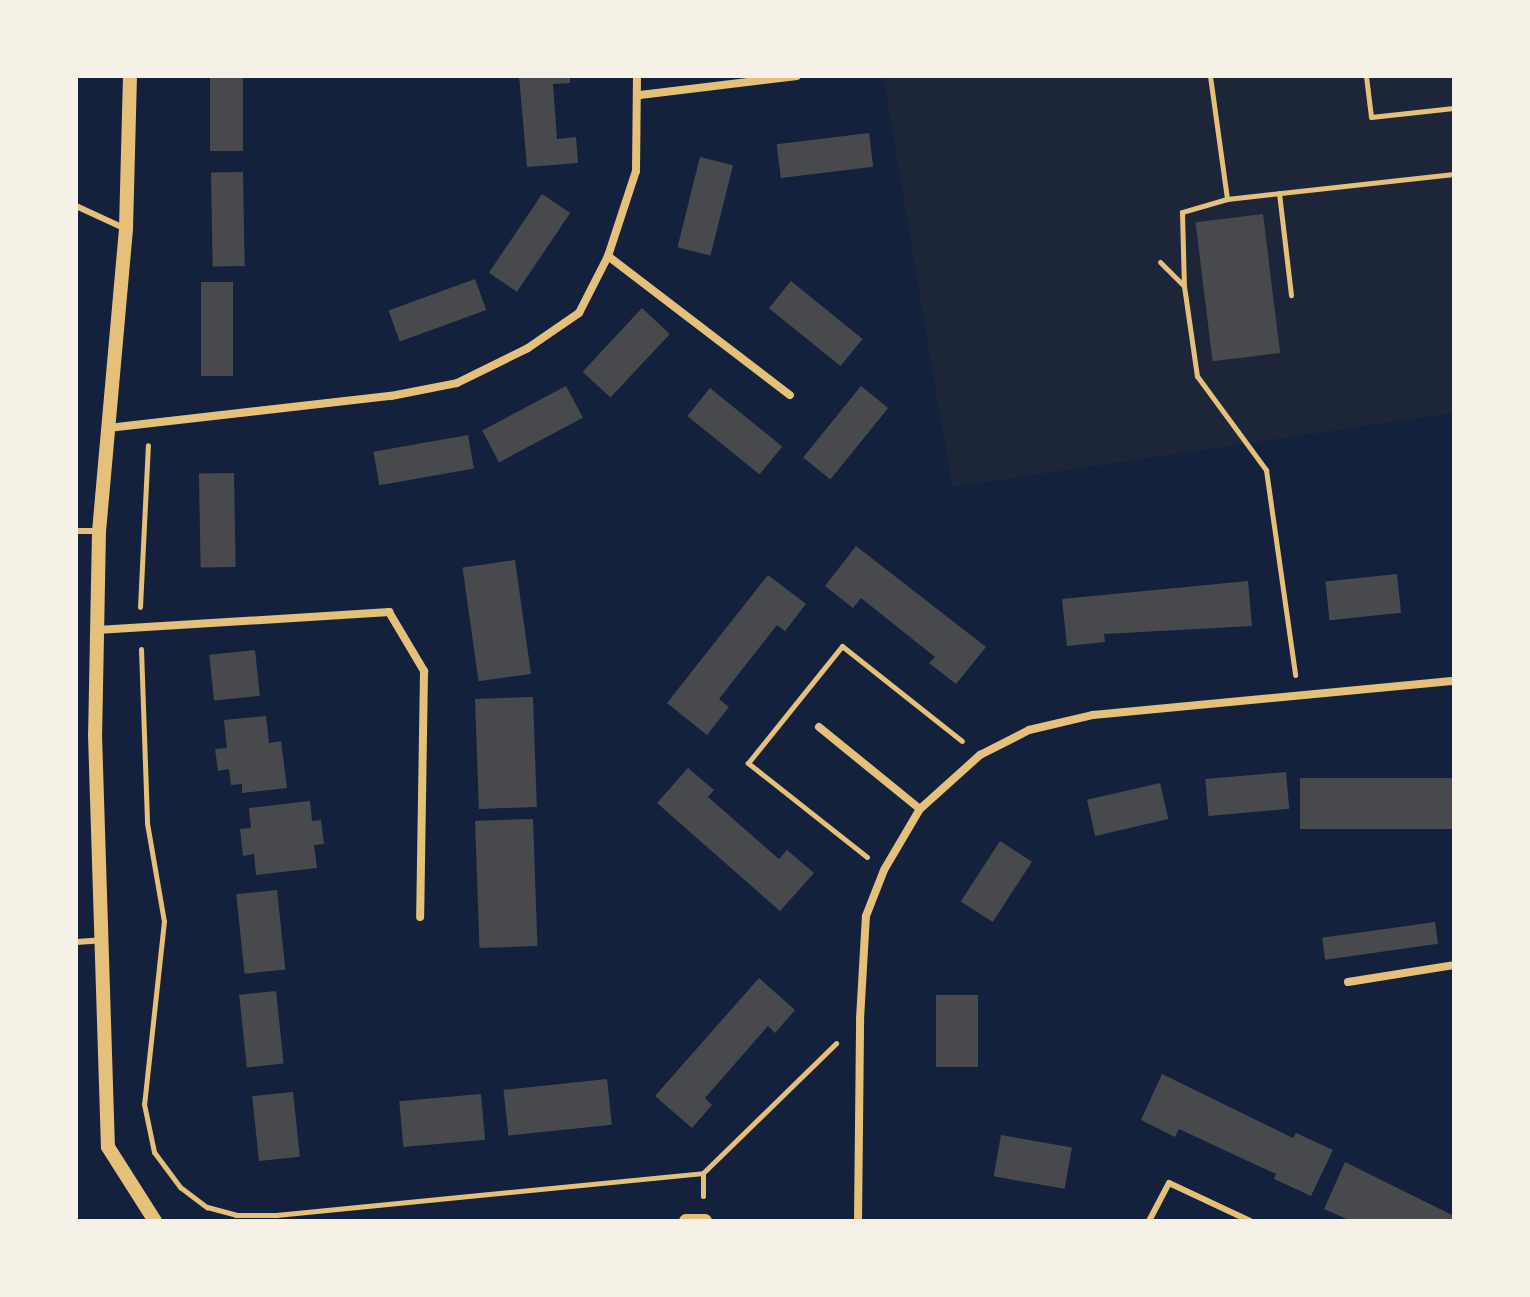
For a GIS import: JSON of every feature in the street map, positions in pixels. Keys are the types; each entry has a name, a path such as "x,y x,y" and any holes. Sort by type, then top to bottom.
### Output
{"street":[{"path":"130,76 126,229 99,531 96,630 102,940 108,1147 155,1221"},
{"path":"108,428 391,396 457,383 528,348 579,313 608,256 636,171 640,95 637,76"},
{"path":"640,95 797,76"},
{"path":"608,256 790,395"},
{"path":"96,630 389,612 424,671 420,917"},
{"path":"858,1221 860,1019 866,916 884,870 920,809 980,755 1029,730 1093,715 1454,681"},
{"path":"819,727 920,809"},
{"path":"1348,982 1454,965"},
{"path":"686,1221 705,1221"}],"lane":[{"path":"76,206 126,229"},
{"path":"76,531 99,531"},
{"path":"76,942 102,940"},
{"path":"1149,1221 1169,1183 1250,1221"}],"path":[{"path":"1210,76 1227,199"},
{"path":"1366,76 1371,117 1454,108"},
{"path":"1298,696 1266,470 1197,376 1184,286 1182,212 1227,199 1454,174"},
{"path":"1279,193 1291,295"},
{"path":"1160,262 1184,286"},
{"path":"151,424 140,627 147,823 164,921 144,1104 154,1152 180,1187 207,1207 236,1215 276,1215 703,1173 860,1019"}],"shaded area":[{"path":"883,76 1454,76 1454,413 952,487"}],"building":[{"path":"210,76 243,76 243,151 210,151"},
{"path":"519,76 570,76 570,83 553,84 557,139 576,137 578,163 527,167"},
{"path":"869,133 873,167 781,178 777,144"},
{"path":"700,157 733,165 710,255 678,247"},
{"path":"243,172 245,266 213,267 211,173"},
{"path":"542,194 570,213 517,292 489,273"},
{"path":"1263,214 1280,353 1213,361 1196,222"},
{"path":"475,279 486,310 400,341 389,310"},
{"path":"791,281 862,339 840,366 769,308"},
{"path":"201,282 233,282 233,376 201,376"},
{"path":"642,308 670,334 610,398 583,372"},
{"path":"566,386 583,418 499,462 482,431"},
{"path":"861,386 888,408 830,480 803,457"},
{"path":"710,388 782,447 760,475 687,416"},
{"path":"468,435 474,468 379,485 373,452"},
{"path":"234,473 236,567 201,568 199,474"},
{"path":"856,546 986,647 956,684 929,663 935,657 861,598 853,608 825,586"},
{"path":"515,560 531,674 479,681 463,567"},
{"path":"1397,574 1401,613 1329,620 1325,582"},
{"path":"768,575 806,604 785,631 777,625 719,699 729,707 707,735 667,703"},
{"path":"1248,581 1252,626 1104,634 1105,642 1067,646 1062,599"},
{"path":"255,650 260,696 214,701 209,655"},
{"path":"533,697 537,807 479,809 475,699"},
{"path":"266,716 269,743 281,741 287,788 242,793 242,784 231,785 229,769 218,771 215,749 227,748 224,720"},
{"path":"688,768 714,790 708,797 779,859 787,850 814,873 780,911 657,803"},
{"path":"1286,772 1289,809 1209,816 1205,779"},
{"path":"1300,778 1454,778 1454,829 1300,829"},
{"path":"1160,783 1168,819 1095,836 1087,800"},
{"path":"310,801 312,821 321,820 324,844 314,845 317,868 256,875 254,854 243,856 240,829 251,828 249,808"},
{"path":"533,819 537,946 479,948 475,821"},
{"path":"1000,841 1032,862 993,922 961,901"},
{"path":"277,890 285,970 245,974 236,894"},
{"path":"1435,922 1438,944 1325,960 1322,938"},
{"path":"759,978 795,1010 775,1033 768,1026 705,1098 712,1105 692,1128 655,1096"},
{"path":"276,991 284,1064 247,1067 239,995"},
{"path":"936,995 978,995 978,1067 936,1067"},
{"path":"1162,1074 1293,1138 1296,1133 1333,1150 1311,1196 1274,1179 1276,1174 1179,1129 1175,1137 1141,1120"},
{"path":"607,1079 612,1125 508,1136 504,1090"},
{"path":"293,1092 300,1157 259,1161 252,1096"},
{"path":"481,1094 485,1140 403,1147 399,1101"},
{"path":"1001,1135 1072,1148 1065,1189 994,1176"},
{"path":"1345,1162 1454,1216 1454,1221 1351,1221 1324,1209"}]}
